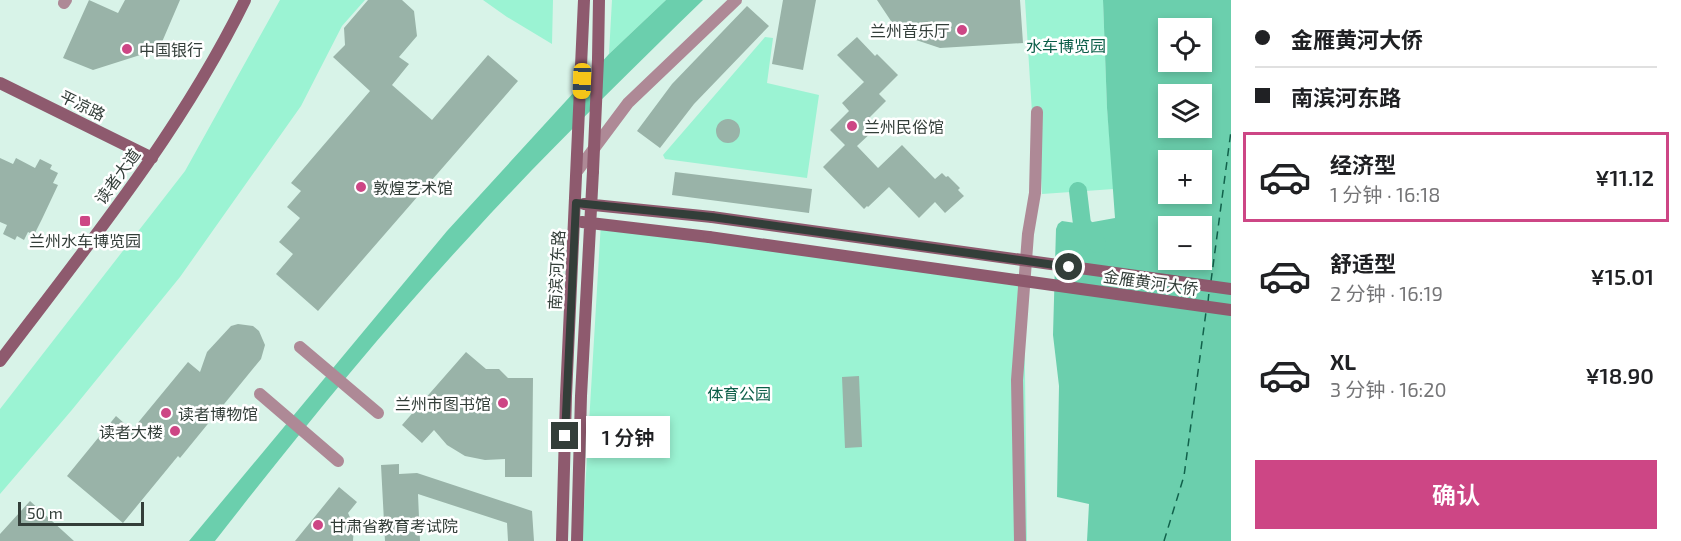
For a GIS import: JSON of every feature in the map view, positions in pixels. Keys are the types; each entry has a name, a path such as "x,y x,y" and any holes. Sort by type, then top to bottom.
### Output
{"main road":[{"name":"读者大道","path":"0,361 152,158 200,84 245,0"},
{"name":"南滨河东路","path":"562,541 584,0"},
{"name":"南滨河东路","path":"577,541 581,396 599,0"},
{"name":"平凉路","path":"0,83 152,158"},
{"name":"金雁黄河大侨","path":"576,203 712,217 1231,289"},
{"name":"金雁黄河大侨","path":"575,222 709,237 1231,310"}],"street":[{"path":"578,170 628,103 736,0"},
{"path":"1020,541 1017,380 1028,234 1035,193 1037,112"},
{"path":"300,347 378,413"},
{"path":"260,393 338,461"}],"green space":[{"path":"280,0 365,0 342,26 301,106 180,277 0,494 0,409 185,171"},
{"path":"483,0 553,0 552,44 507,17"},
{"path":"612,0 666,0 609,54"},
{"name":"水车博览园","path":"1025,0 1103,0 1107,108 1114,189 1042,194 1037,113 1032,113"},
{"path":"765,37 773,38 767,83 819,95 807,178 665,159 663,155"},
{"name":"体育公园","path":"601,222 1024,287 1027,541 582,541"}],"shaded area":[{"path":"666,0 703,0 556,145 438,272 340,385 215,541 189,541 447,231 609,54"},
{"path":"1103,0 1231,0 1231,541 1087,541 1089,504 1057,497 1059,386 1053,335 1056,229 1062,221 1082,224 1115,218 1107,108"}],"building":[{"path":"89,0 118,13 125,0 180,0 159,49 93,70 63,58"},
{"name":"敦煌艺术馆","path":"368,0 402,0 414,11 417,36 399,57 409,64 392,85 432,120 488,55 518,81 318,311 276,274 293,254 279,242 300,218 287,207 301,191 291,183 370,91 333,57 345,45 344,28"},
{"path":"783,0 816,0 803,70 772,64"},
{"name":"兰州音乐厅","path":"877,0 1020,0 1023,43 940,48 913,39 891,21"},
{"path":"747,6 769,26 694,104 660,148 637,131 672,84"},
{"name":"兰州民俗馆","path":"857,37 898,75 879,94 886,101 866,121 874,130 857,146 878,168 902,145 935,179 942,173 948,176 960,188 958,190 964,196 945,213 935,202 919,218 889,187 864,209 823,167 845,145 830,130 849,111 842,103 864,82 837,55"},
{"path":"728,119 733,120 739,126 739,136 733,142 728,143 723,142 717,136 716,131 717,126 723,120"},
{"path":"0,158 13,164 16,158 35,168 40,159 52,165 50,169 58,173 53,183 58,185 34,235 28,232 24,240 17,236 15,240 3,234 7,225 0,222"},
{"path":"675,172 812,189 809,213 672,195"},
{"name":"读者大楼","path":"238,324 253,326 259,331 265,345 261,359 123,523 67,476 116,416 132,430 188,362 200,372 207,352 231,326"},
{"path":"466,352 486,369 499,369 508,378 533,378 532,477 505,477 505,459 485,460 465,456 447,445 434,430 422,443 402,425"},
{"path":"859,376 862,447 845,448 842,377"},
{"path":"399,464 399,474 417,473 532,511 534,541 508,541 507,523 418,494 420,541 385,541 381,465"},
{"path":"339,487 357,502 348,513 354,526 353,541 295,541"},
{"path":"30,501 74,541 0,541 0,534"}],"waterway":[{"path":"1078,191 1082,224 1097,244"}],"ferry route":[{"path":"1211,281 1231,131"},
{"path":"1208,302 1209,292"},
{"path":"1164,541 1184,476 1206,312"}],"place":[{"name":"兰州音乐厅","path":"962,30"},
{"name":"中国银行","path":"127,49"},
{"name":"兰州民俗馆","path":"852,126"},
{"name":"敦煌艺术馆","path":"361,187"},
{"name":"兰州水车博览园","path":"85,221"},
{"name":"兰州市图书馆","path":"503,403"},
{"name":"读者博物馆","path":"166,413"},
{"name":"读者大楼","path":"175,431"},
{"name":"甘肃省教育考试院","path":"318,525"}],"route":[{"path":"565,436 576,203 712,217 1069,267"}]}
